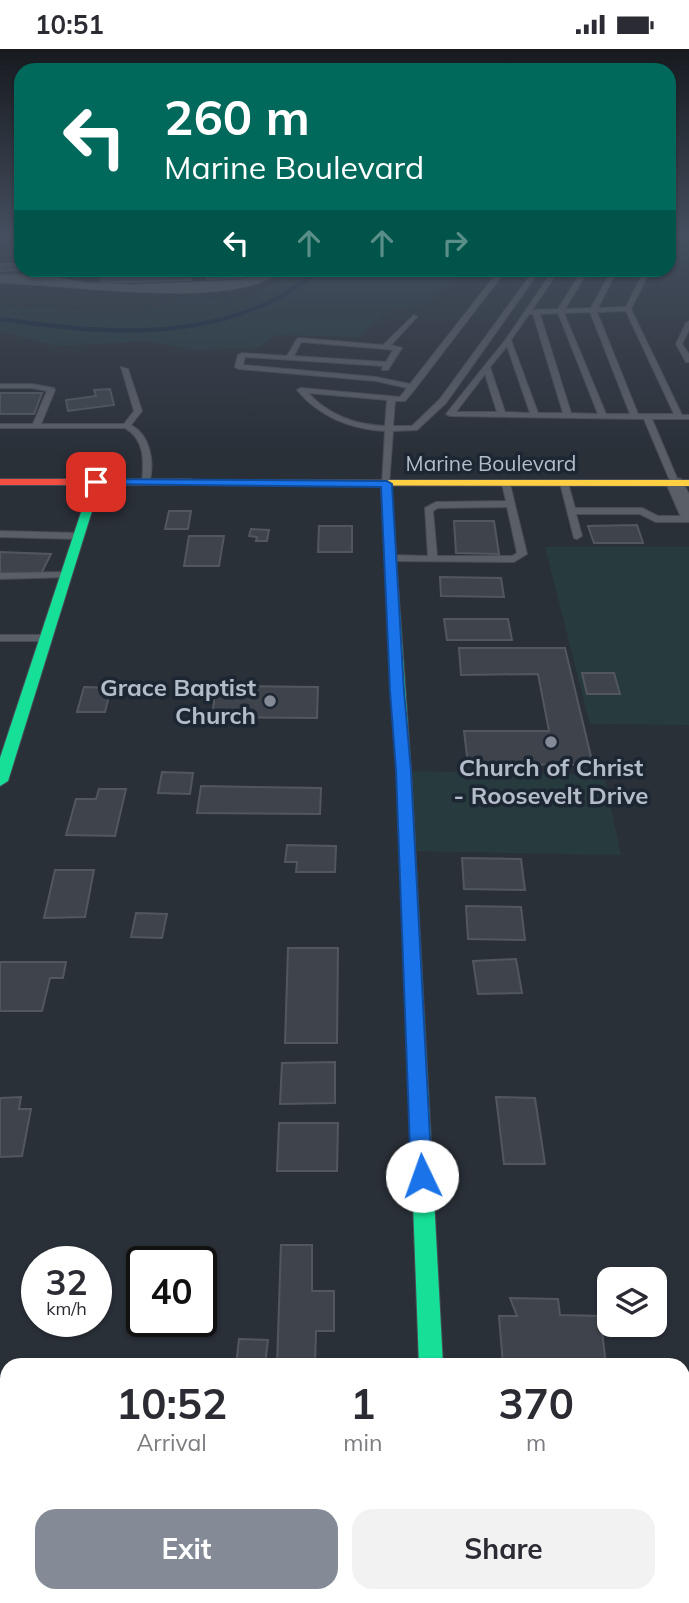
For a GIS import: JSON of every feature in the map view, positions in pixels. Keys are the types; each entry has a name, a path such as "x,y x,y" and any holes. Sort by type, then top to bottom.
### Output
{"street":[{"path":"0,781 96,482"},
{"name":"Marine Boulevard","path":"1,483 682,483"},
{"path":"682,483 689,517"},
{"path":"387,484 404,771 431,1358"}],"lane":[{"path":"474,308 402,399 302,390 312,403 356,427 414,428 443,401 510,308"},
{"path":"529,308 508,340 450,414 689,417"},
{"path":"560,311 562,308"},
{"path":"595,308 593,311 635,417"},
{"path":"526,312 628,309 679,417"},
{"path":"560,311 603,416"},
{"path":"536,312 568,416"},
{"path":"385,347 414,317"},
{"path":"689,323 679,344 689,360"},
{"path":"289,358 299,340 398,348 376,379"},
{"path":"508,340 535,415"},
{"path":"388,364 242,355 239,367 376,379 412,387"},
{"path":"487,367 502,415"},
{"path":"124,369 138,411 127,426"},
{"path":"0,386 32,386 51,390 36,426"},
{"path":"387,484 391,398"},
{"path":"647,417 682,483"},
{"path":"0,426 127,426 143,438 148,465 146,482"},
{"path":"564,483 578,536"},
{"path":"433,484 436,505"},
{"path":"390,558 514,559 522,554 506,484"},
{"path":"433,558 428,510 436,505 511,504"},
{"path":"571,511 642,511 656,519 689,517"},
{"path":"0,534 78,535"},
{"path":"0,576 66,575"},
{"path":"0,638 46,638"}],"green space":[{"path":"0,308 140,312 155,308 408,308 391,309 358,337 275,335 260,347 194,350 148,341 57,346 0,331"},
{"path":"545,547 689,547 689,725 590,724"},
{"path":"404,771 604,775 621,855 406,851"}],"building":[{"path":"110,389 114,405 68,411 66,400 96,396 94,390"},
{"path":"0,393 42,393 34,414 0,414"},
{"path":"169,511 191,511 188,529 165,529"},
{"path":"454,521 494,521 499,554 456,553"},
{"path":"637,525 643,543 594,543 588,526"},
{"path":"319,526 352,526 352,552 318,552"},
{"path":"251,529 269,530 267,541 256,541 257,537 249,536"},
{"path":"189,536 224,536 219,566 184,566"},
{"path":"0,552 51,554 40,576 0,575"},
{"path":"440,577 501,578 504,597 441,596"},
{"path":"444,619 508,619 512,640 447,640"},
{"path":"459,648 565,648 593,765 468,764 464,731 549,731 538,674 461,675"},
{"path":"582,673 614,673 620,694 587,694"},
{"path":"216,686 318,687 317,718 212,717"},
{"path":"84,687 111,688 105,712 77,712"},
{"path":"162,772 193,773 190,794 158,793"},
{"path":"201,786 321,788 320,814 197,813"},
{"path":"99,789 126,789 115,836 66,835 76,799 96,799"},
{"path":"287,845 336,846 335,872 296,872 297,862 285,862"},
{"path":"462,858 521,859 525,890 464,889"},
{"path":"55,870 94,870 85,917 44,918"},
{"path":"466,906 521,907 525,940 468,939"},
{"path":"136,913 167,914 162,938 131,937"},
{"path":"288,948 338,948 337,1043 285,1043"},
{"path":"516,959 522,993 478,994 473,961"},
{"path":"0,962 66,962 63,978 50,978 42,1011 0,1011"},
{"path":"335,1062 335,1103 280,1104 282,1063"},
{"path":"21,1097 19,1109 31,1109 22,1156 0,1157 0,1098"},
{"path":"496,1097 535,1098 545,1164 504,1164"},
{"path":"279,1123 338,1123 337,1171 277,1171"},
{"path":"281,1245 312,1245 312,1291 334,1291 334,1331 316,1331 315,1358 277,1358"},
{"path":"510,1298 558,1299 560,1315 597,1316 597,1337 603,1337 605,1358 502,1358 499,1316 517,1316"},
{"path":"239,1339 268,1340 266,1358 237,1358"}],"waterway":[{"path":"0,319 132,331 197,325 256,308"}],"traffic: fast":[{"path":"0,781 96,482"},
{"path":"386,484 404,771 431,1358"}],"traffic: slow":[{"path":"191,482 689,483"}],"traffic: jam":[{"path":"0,482 191,482"}],"place":[{"name":"Grace Baptist Church","path":"270,701"},
{"name":"Church of Christ - Roosevelt Drive","path":"551,742"}],"route":[{"path":"96,482 387,484 397,691 404,771 422,1176"}]}
